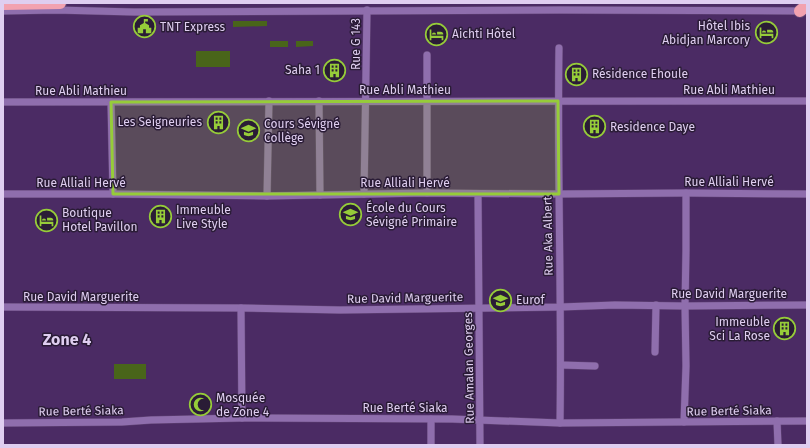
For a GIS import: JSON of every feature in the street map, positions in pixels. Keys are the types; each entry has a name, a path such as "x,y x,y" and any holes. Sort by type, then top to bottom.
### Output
{"highway":[{"path":"3,4 60,3"}],"street":[{"path":"3,11 56,10 134,12 708,7 805,9"},
{"name":"Rue G 143","path":"364,194 367,10"},
{"name":"Rue Aka Albert","path":"559,48 558,101 561,306 560,422"},
{"path":"427,55 427,194"},
{"path":"267,196 269,101"},
{"path":"319,101 320,195"},
{"name":"Rue Abli Mathieu","path":"3,102 807,101"},
{"path":"112,102 113,194"},
{"path":"684,422 686,366 686,193"},
{"name":"Rue Alliali Hervé","path":"3,194 267,196 364,194 807,194"},
{"name":"Rue Amalan Georges","path":"478,194 480,445"},
{"name":"Rue David Marguerite","path":"3,307 340,310 615,305 807,305"},
{"path":"655,352 656,305"},
{"path":"241,308 242,418"},
{"path":"561,365 595,366"},
{"name":"Rue Berté Siaka","path":"3,423 122,422 242,418 431,419 560,422 807,420"},
{"path":"431,419 431,445"},
{"path":"777,421 778,445"}],"highlighted area":[{"path":"558,101 559,194 113,194 111,102"}],"green space":[{"path":"233,21 267,21 267,26 233,27"},
{"path":"270,41 288,41 288,47 270,47"},
{"path":"296,41 313,41 313,46 296,47"},
{"path":"196,51 230,51 230,67 196,67"},
{"path":"114,364 146,364 146,379 114,379"}],"place":[{"name":"TNT Express","path":"145,27"},
{"name":"Hôtel Ibis Abidjan Marcory","path":"766,33"},
{"name":"Aichti Hôtel","path":"437,34"},
{"name":"Saha 1","path":"335,70"},
{"name":"Résidence Ehoule","path":"577,74"},
{"name":"Les Seigneuries","path":"218,122"},
{"name":"Residence Daye","path":"595,127"},
{"name":"Cours Sévigné Collège","path":"249,131"},
{"name":"École du Cours Sévigné Primaire","path":"351,215"},
{"name":"Immeuble Live Style","path":"161,217"},
{"name":"Boutique Hotel Pavillon","path":"46,220"},
{"name":"Eurof","path":"501,300"},
{"name":"Immeuble Sci La Rose","path":"785,329"},
{"name":"Mosquée de Zone 4","path":"201,405"}],"district":[{"name":"Zone 4","path":"67,339"}]}
